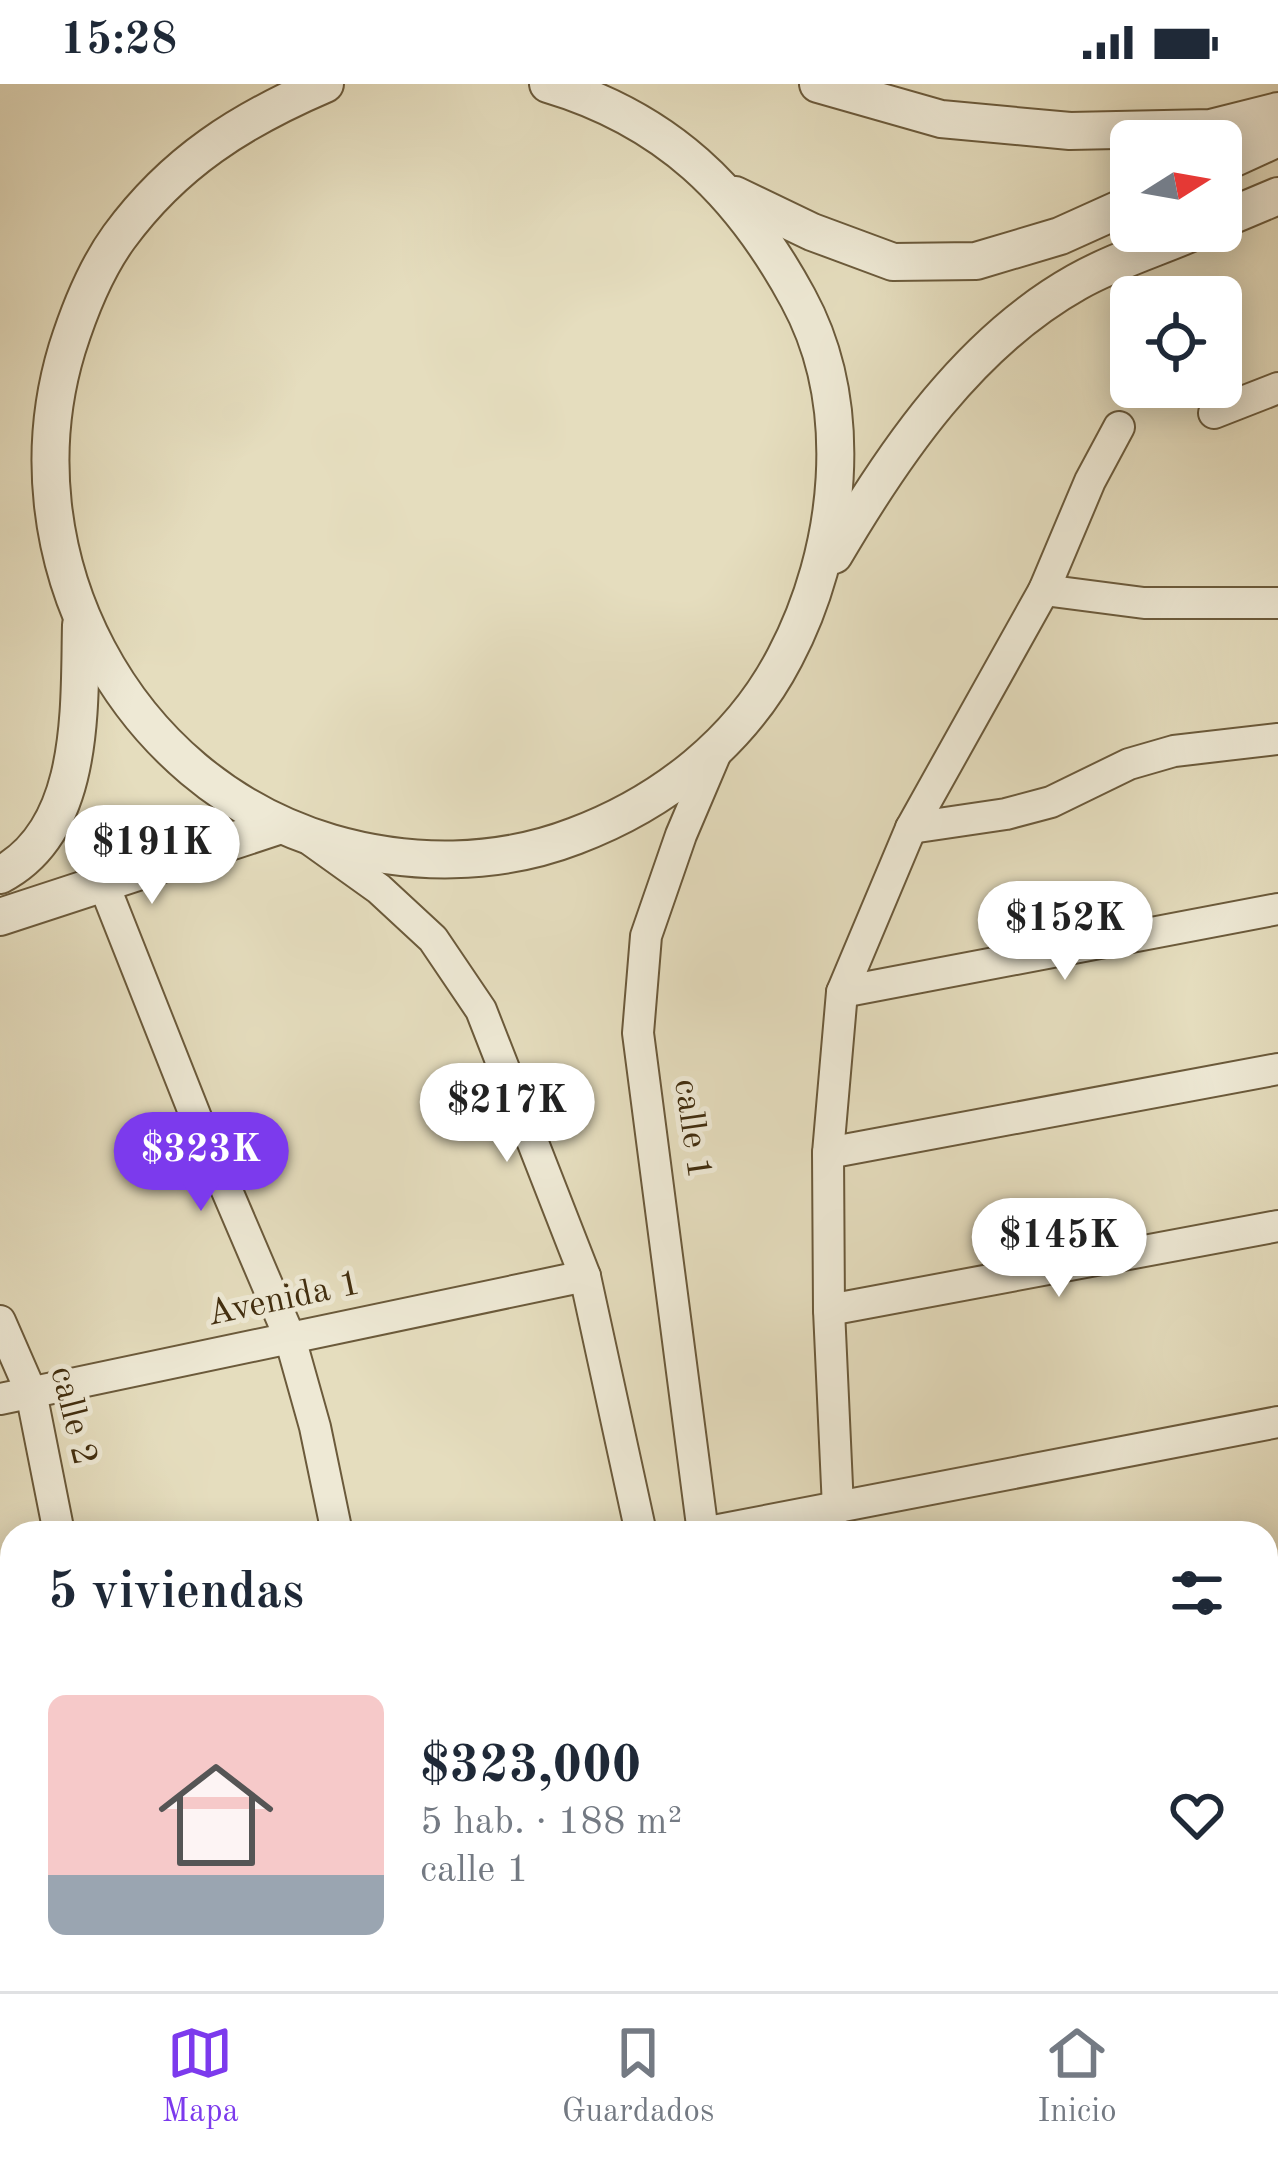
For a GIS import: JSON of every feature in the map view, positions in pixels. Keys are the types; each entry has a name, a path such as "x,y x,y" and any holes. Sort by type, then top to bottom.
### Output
{"street":[{"path":"230,130 257,84"},
{"path":"325,84 230,130 168,179 117,240 79,310 56,386 49,466 57,545 81,621 116,686 162,742 218,789 292,830 379,889 433,939 481,1010 585,1276 638,1521"},
{"path":"548,84 635,119 683,152 727,191 770,247 804,308 825,376 834,469 832,515 818,584"},
{"path":"818,84 941,119 1070,131 1211,128 1278,111"},
{"path":"1242,154 1278,138"},
{"path":"727,191 812,232 893,262 976,261 1060,236 1110,213"},
{"path":"1242,211 1278,196"},
{"path":"0,917 292,830 364,852 428,860 491,857 554,844 614,821 669,789 718,748 750,712 778,672 818,584 875,486 948,392 1012,326 1078,281 1146,252"},
{"path":"1214,413 1278,388"},
{"path":"838,1508 828,1153 842,992 911,828 1044,590 1090,481 1119,427"},
{"path":"1044,590 1144,603 1278,603"},
{"path":"0,875 36,850 71,768 81,621"},
{"path":"911,828 1051,802 1129,764 1174,751 1278,739"},
{"name":"calle 1","path":"701,1521 638,1033 646,936 718,748"},
{"path":"104,884 192,1109 290,1338 335,1521"},
{"path":"842,992 1278,909"},
{"path":"828,1153 1278,1069"},
{"path":"829,1310 1278,1226"},
{"name":"Avenida 1","path":"0,1400 585,1276"},
{"name":"calle 2","path":"0,1321 32,1392 57,1521"},
{"path":"768,1521 1278,1422"}]}
